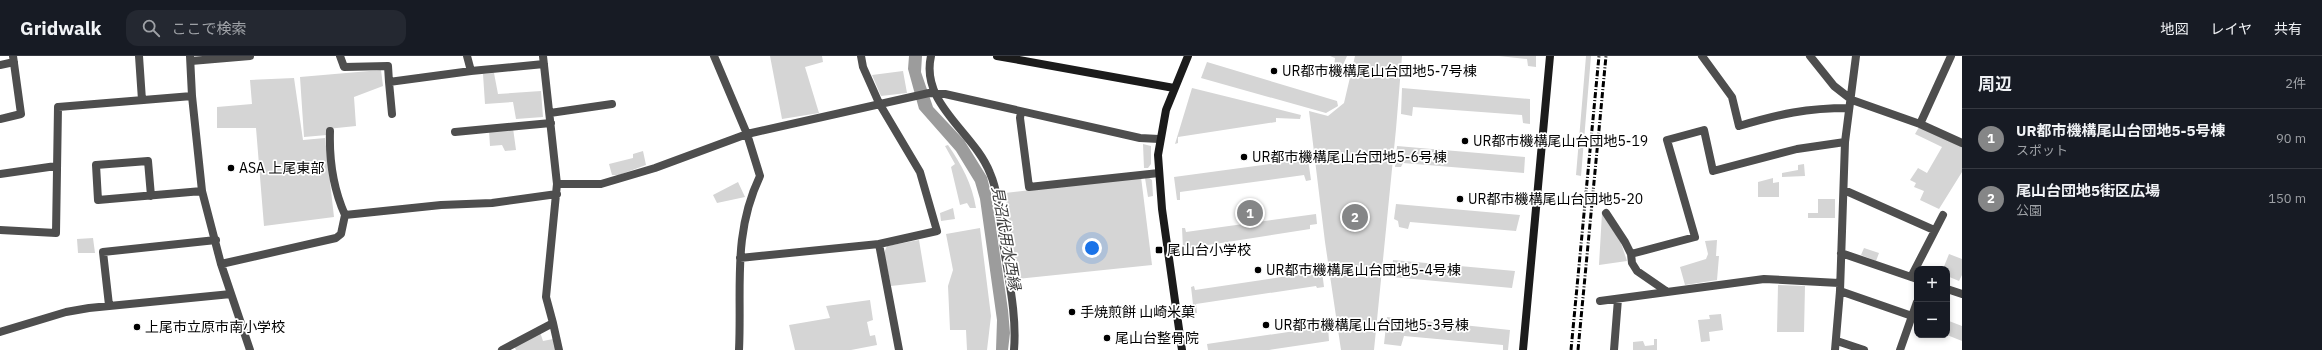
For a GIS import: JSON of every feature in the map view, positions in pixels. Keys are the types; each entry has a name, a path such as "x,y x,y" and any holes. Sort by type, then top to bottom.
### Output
{"street":[{"path":"139,56 142,100"},
{"path":"250,56 191,58 192,96 202,191 216,240 221,264 250,350"},
{"path":"340,56 344,66 388,66 392,114"},
{"path":"467,56 471,71"},
{"path":"714,56 747,134 760,176 750,196 743,221 740,258 739,350"},
{"path":"740,258 879,244 936,231 920,172 879,103 863,67 861,56"},
{"path":"931,56 928,72 932,93 939,104 972,144 992,179 996,191 1012,302 1015,336 1014,350"},
{"path":"998,56 1174,88"},
{"path":"1182,350 1159,172 1159,139 1163,119 1174,88 1188,56"},
{"path":"1524,350 1550,56"},
{"path":"1702,56 1732,97 1739,126 1788,112 1850,104 1920,124 1962,143"},
{"path":"1810,56 1850,104"},
{"path":"1835,350 1837,341 1845,142 1856,56"},
{"path":"1920,124 1951,56"},
{"path":"0,65 13,59 21,114 0,119"},
{"path":"389,82 543,60 557,184 546,297 559,350"},
{"path":"557,184 601,184 655,168 747,134 879,103 932,93 1140,138 1159,139"},
{"path":"0,230 56,233 58,107 192,96"},
{"path":"550,113 612,104"},
{"path":"1021,112 1020,118 1029,187 1159,172"},
{"path":"455,132 551,123"},
{"path":"1631,254 1695,237 1667,140 1704,130 1713,171 1797,149 1845,142"},
{"path":"221,264 336,238 341,234 345,215 336,196 331,167 330,131"},
{"path":"151,196 148,161 96,165 98,200 151,196 202,191"},
{"path":"0,174 56,166"},
{"path":"1844,190 1934,230"},
{"path":"345,215 440,205 492,203 557,194"},
{"path":"1606,213 1631,254 1632,263 1637,271 1666,291"},
{"path":"1919,266 1934,230 1943,215"},
{"path":"109,305 103,252 216,240"},
{"path":"879,244 899,350"},
{"path":"1841,252 1914,278"},
{"path":"1600,301 1764,279 1839,287 1912,316"},
{"path":"1950,290 1962,294"},
{"path":"0,332 66,312 109,305 231,294"},
{"path":"1614,350 1618,299"},
{"path":"1900,350 1914,310"},
{"path":"502,350 552,323"},
{"path":"1837,341 1864,350"}],"shaded area":[{"path":"770,56 822,56 823,62 805,67 819,113 782,119"},
{"path":"909,56 922,56 921,72 933,107 964,140 987,177 991,193 1008,310 1010,333 1008,350 996,350 997,320 980,199 975,182 956,151 919,109 908,69"},
{"path":"1330,56 1347,56 1342,67 1334,66 1335,58"},
{"path":"1355,56 1402,56 1374,350 1341,350 1325,242 1309,111 1328,116 1344,103"},
{"path":"1499,56 1536,56 1536,67 1528,66 1527,59"},
{"path":"1586,56 1591,56 1581,176 1576,175"},
{"path":"1207,62 1337,101 1338,106 1326,113 1201,78"},
{"path":"381,70 383,86 354,97 356,126 327,129 327,135 304,137 300,77"},
{"path":"903,71 907,93 881,96 872,75"},
{"path":"494,73 498,94 541,91 543,117 516,119 513,102 485,104 483,74"},
{"path":"294,78 303,140 325,138 334,217 264,226 256,128 217,128 217,107 252,104 250,80"},
{"path":"1192,88 1301,115 1300,119 1276,118 1276,122 1178,137 1178,143 1175,144"},
{"path":"1402,88 1530,99 1530,124 1523,123 1522,115 1413,107 1412,116 1401,114"},
{"path":"1919,127 1962,147 1962,172 1939,209 1920,200 1924,191 1914,187 1916,183 1910,180 1918,168 1927,173 1942,147 1915,134"},
{"path":"513,128 516,150 505,151 502,145 490,146 489,131"},
{"path":"1143,144 1151,146 1151,164 1148,168 1144,168"},
{"path":"948,145 966,175 976,208 970,208 967,203 960,205 951,167 955,164 945,146"},
{"path":"1397,146 1525,157 1524,173 1403,163 1401,167 1395,167"},
{"path":"643,151 646,165 619,175 612,175 609,164 633,158 633,154"},
{"path":"1308,159 1311,180 1306,181 1304,175 1180,192 1180,200 1177,200 1174,177"},
{"path":"1804,164 1805,176 1782,177 1782,173 1798,170 1798,165"},
{"path":"1141,177 1152,265 1017,279 1005,193"},
{"path":"1148,177 1152,180 1153,196 1148,197 1145,178"},
{"path":"1773,178 1773,183 1779,182 1779,197 1758,197 1758,182"},
{"path":"738,182 745,197 717,203 713,195"},
{"path":"1818,199 1835,199 1835,218 1808,218 1808,213 1818,213"},
{"path":"1396,204 1520,215 1516,231 1410,222 1408,229 1399,227 1398,221 1394,219"},
{"path":"953,208 955,219 941,221 940,213"},
{"path":"1602,213 1621,243 1627,261 1599,265"},
{"path":"1316,214 1317,224 1310,225 1310,229 1183,249 1182,228 1185,228 1186,232"},
{"path":"980,228 991,316 987,350 967,350 966,330 950,330 948,286 953,270 946,234"},
{"path":"93,238 95,253 78,253 77,239"},
{"path":"919,240 926,282 891,286 884,253 887,246"},
{"path":"1717,240 1716,256 1719,256 1717,280 1685,285 1680,267 1706,259 1708,254 1705,241"},
{"path":"1864,248 1879,253 1876,261 1861,255"},
{"path":"1949,254 1962,259 1962,275 1959,281 1950,277 1950,266 1944,266"},
{"path":"1393,260 1515,271 1512,288 1392,277"},
{"path":"1322,271 1324,287 1317,288 1316,286 1196,304 1197,313 1194,313 1191,287 1194,286 1195,290"},
{"path":"1778,285 1805,286 1804,332 1777,332"},
{"path":"870,300 873,320 867,322 870,336 875,335 877,345 851,350 795,350 789,325 830,318 826,306"},
{"path":"1721,314 1723,330 1709,332 1710,341 1701,342 1698,320 1710,319 1709,315"},
{"path":"1387,317 1510,330 1508,350 1503,350 1503,345 1404,336 1401,346 1384,344"},
{"path":"1950,321 1962,326 1962,341 1950,336"},
{"path":"1328,326 1329,341 1269,350 1208,350 1207,344"},
{"path":"540,332 543,341 553,339 556,350 516,350 514,346"},
{"path":"1654,339 1657,339 1657,350 1633,350 1633,342 1643,341 1645,346 1654,345"}],"railway":[{"path":"1571,350 1599,56"},
{"path":"1578,350 1606,56"}],"place":[{"name":"UR都市機構尾山台団地5-7号棟","path":"1274,71"},
{"name":"UR都市機構尾山台団地5-19","path":"1465,141"},
{"name":"UR都市機構尾山台団地5-6号棟","path":"1244,157"},
{"name":"ASA 上尾東部","path":"231,168"},
{"name":"UR都市機構尾山台団地5-20","path":"1460,199"},
{"name":"UR都市機構尾山台団地5-5号棟","path":"1250,213"},
{"name":"尾山台団地5街区広場","path":"1355,217"},
{"name":"尾山台小学校","path":"1159,250"},
{"name":"UR都市機構尾山台団地5-4号棟","path":"1258,270"},
{"name":"手焼煎餅 山崎米菓","path":"1072,312"},
{"name":"UR都市機構尾山台団地5-3号棟","path":"1266,325"},
{"name":"上尾市立原市南小学校","path":"137,327"},
{"name":"尾山台整骨院","path":"1107,338"}],"water label":[{"name":"見沼代用水西縁","path":"1006,238"}]}
